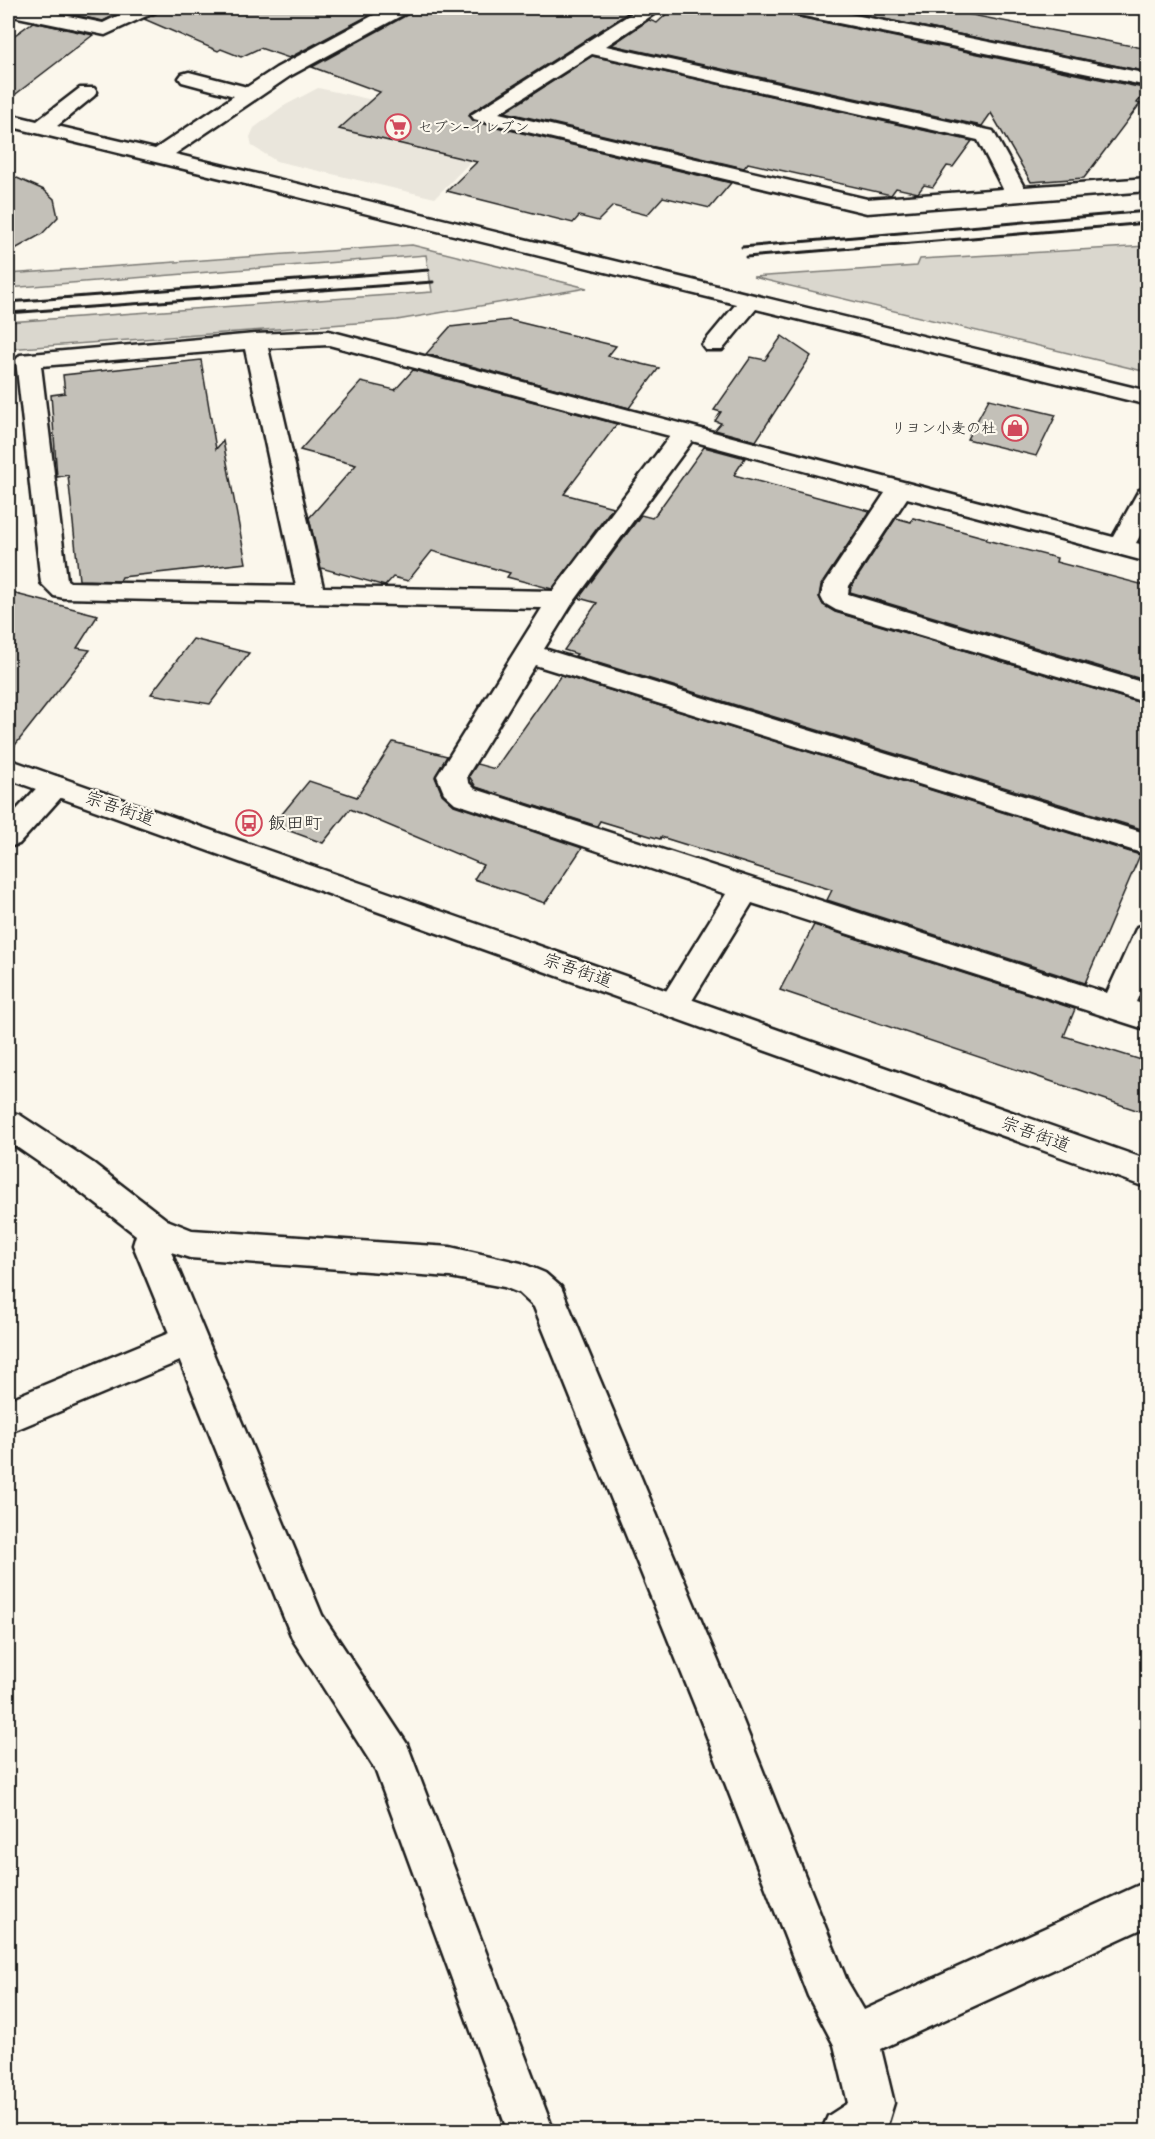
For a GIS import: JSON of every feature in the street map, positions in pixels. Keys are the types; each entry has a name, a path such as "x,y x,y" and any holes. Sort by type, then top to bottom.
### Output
{"main road":[{"path":"8,9 105,29 148,8"},
{"path":"159,156 283,72 401,8"},
{"path":"653,8 481,115 867,206 1148,184"},
{"path":"794,8 1148,80"},
{"path":"590,48 986,135 1017,195"},
{"path":"189,78 250,94"},
{"path":"42,127 87,92"},
{"path":"8,120 1148,398"},
{"path":"714,345 751,301"},
{"path":"561,600 312,597 64,590 54,583 28,360 255,341 328,338 1148,554"},
{"path":"255,341 312,597"},
{"path":"685,433 561,600 452,776 454,786 465,796 745,889 1148,1018"},
{"path":"900,490 836,586 834,597 846,604 1148,694"},
{"path":"1121,548 1148,495"},
{"path":"529,654 1148,845"},
{"name":"宗吾街道","path":"8,769 1148,1174"},
{"path":"8,837 55,786"},
{"path":"674,1004 745,889"},
{"path":"1117,1008 1148,935"},
{"path":"8,1124 81,1173 155,1230 190,1244 450,1262 508,1273 532,1283 548,1298 718,1711 830,1996 855,2037 871,2103 867,2120 844,2132"},
{"path":"155,1230 151,1245 307,1627 392,1758 531,2132"},
{"path":"8,1417 190,1340"},
{"path":"855,2037 1148,1903"}],"shaded area":[{"path":"318,88 478,123 475,157 435,198 276,161 252,146 250,137 254,128 282,107"},
{"path":"412,245 587,288 397,320 8,349 8,322 432,292 426,255 8,288 8,274"},
{"path":"1147,246 1147,372 753,277 917,266 920,259"}],"building":[{"path":"54,8 130,8 103,21 51,10"},
{"path":"160,8 383,8 289,58 260,48 241,57 221,49 218,51 144,19 156,14"},
{"path":"413,8 526,8 541,13 550,8 612,8 628,13 470,113 469,116 480,123 731,183 710,208 663,197 647,215 613,206 598,221 579,216 573,223 447,191 477,162 339,129 380,92 312,67 409,14"},
{"path":"673,8 782,8 794,16 1148,89 1137,103 1140,104 1084,178 1031,182 991,113 982,126 612,45 649,20 657,23"},
{"path":"829,8 936,8 1148,49 1148,72"},
{"path":"33,22 93,35 8,100 8,40"},
{"path":"592,56 972,141 953,167 947,166 933,187 924,185 918,193 896,188 891,195 748,163 744,168 505,112"},
{"path":"8,174 44,190 54,199 58,217 42,234 8,253"},
{"path":"510,320 616,346 608,356 659,368 629,408 426,354 450,327"},
{"path":"782,336 811,356 756,441 715,430 721,423 715,421 721,412 714,410 751,357 765,360"},
{"path":"201,360 216,449 223,441 246,563 122,577 120,581 79,580 68,475 57,477 51,395 65,393 63,375"},
{"path":"413,370 617,424 564,494 613,507 552,589 507,577 510,573 432,551 408,581 393,577 385,586 321,568 309,518 356,465 300,450 361,382 395,390"},
{"path":"989,399 1056,415 1036,456 967,439"},
{"path":"704,447 745,458 734,475 870,511 821,585 819,597 823,605 835,612 1148,705 1148,831 575,656 577,654 564,650 597,603 579,598 641,515 652,518 656,514"},
{"path":"896,518 911,522 913,518 1057,558 1056,562 1148,586 1148,681 850,592"},
{"path":"8,592 98,615 77,648 90,650 8,754"},
{"path":"193,639 249,653 210,704 151,694"},
{"path":"561,675 1140,855 1085,983 827,900 832,890 661,837 660,839 600,821 597,826 476,787 469,776 477,764 495,769"},
{"path":"393,742 447,756 435,777 442,794 454,805 582,848 545,903 474,879 483,865 350,809 323,843 273,825 309,781 357,797"},
{"path":"814,925 1075,1009 1064,1036 1148,1062 1148,1114 780,990"}],"railway":[{"path":"742,247 1148,211"},
{"path":"746,257 1148,223"},
{"path":"8,302 429,270"},
{"path":"8,313 433,282"}],"place":[{"name":"セブン-イレブン","path":"398,127"},
{"name":"リヨン小麦の杜","path":"1015,428"},
{"name":"飯田町","path":"249,823"}]}
